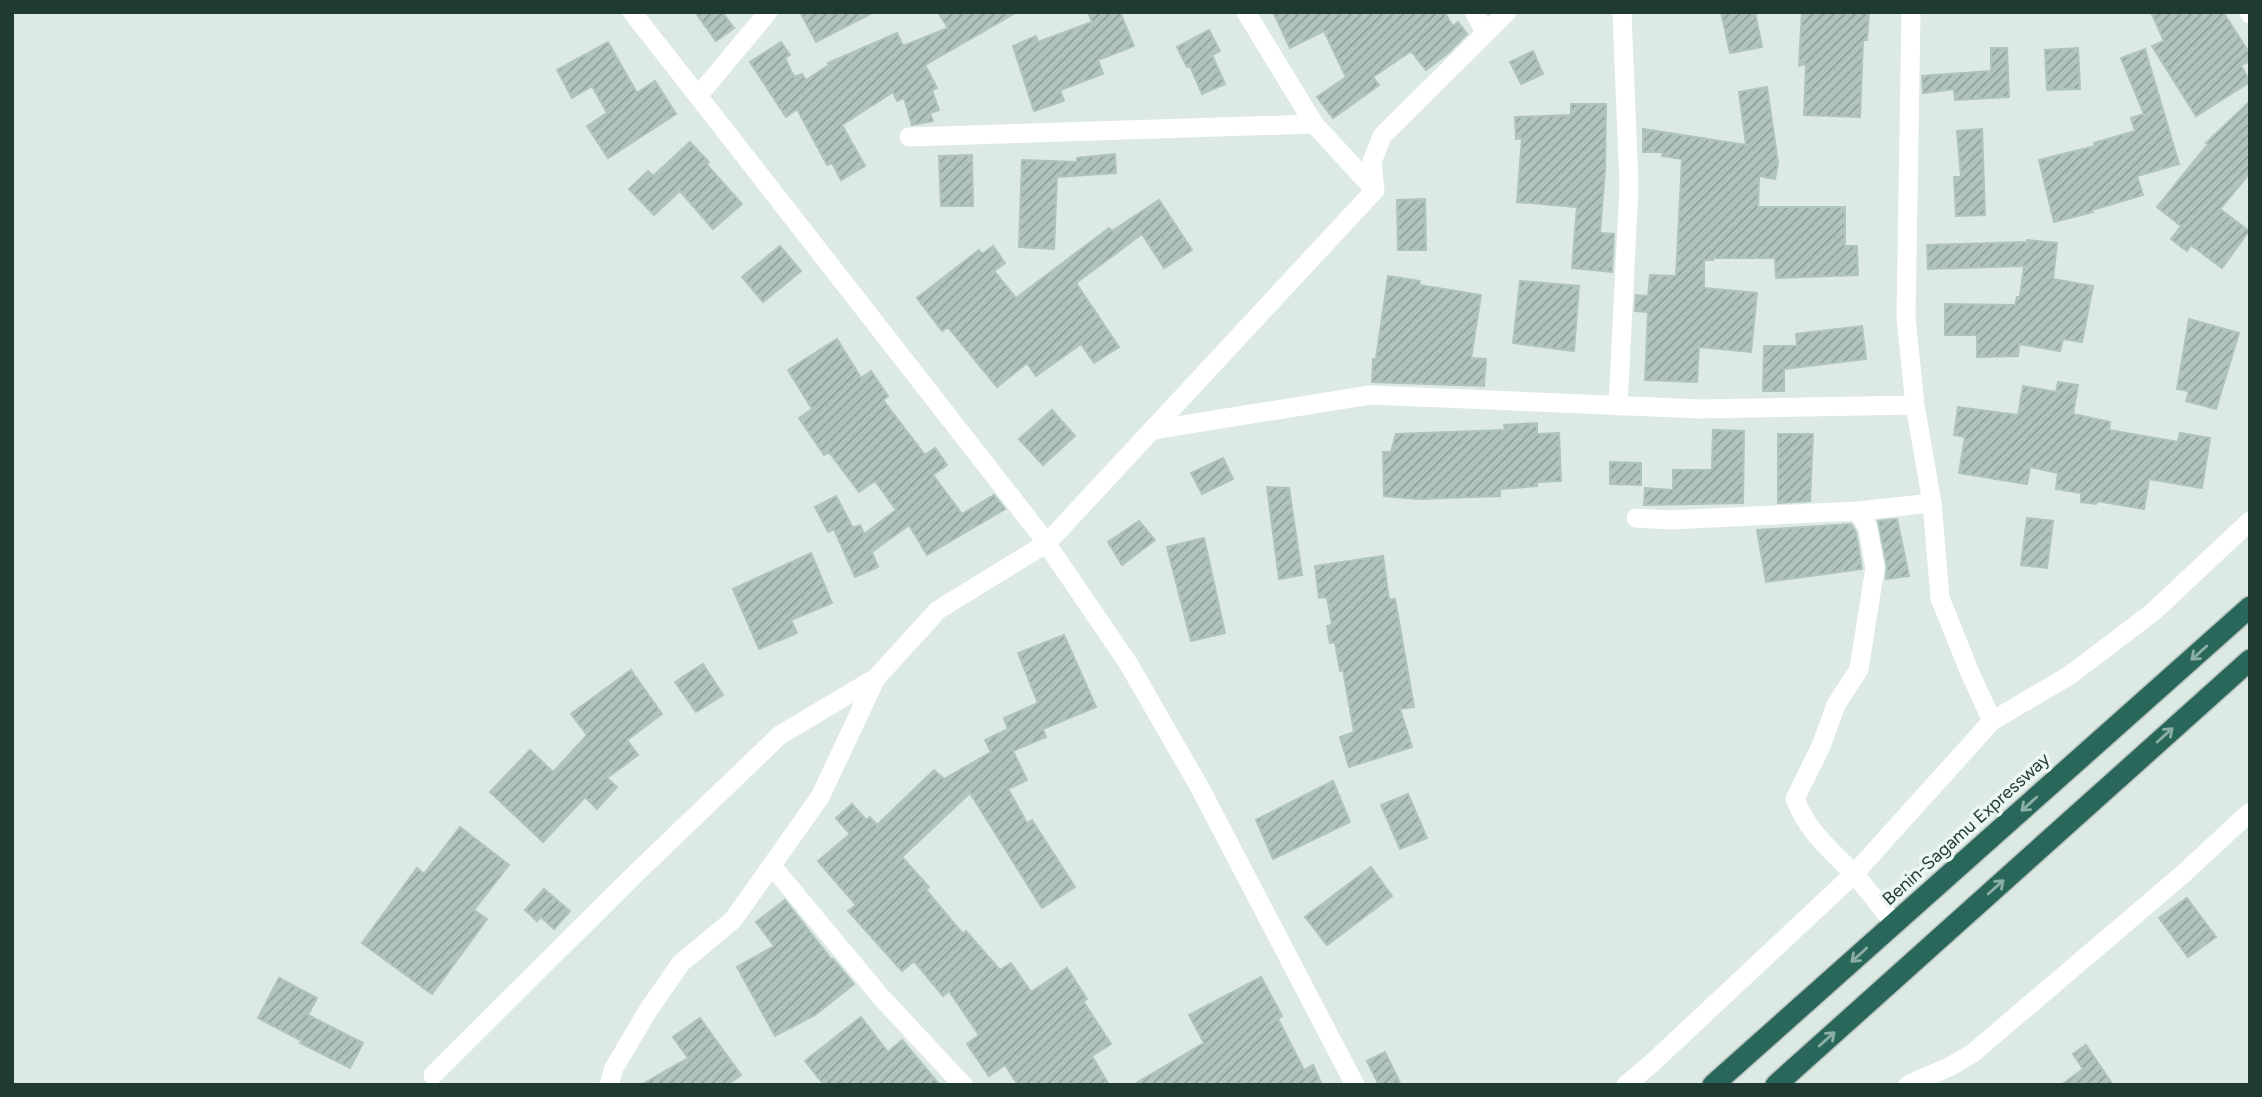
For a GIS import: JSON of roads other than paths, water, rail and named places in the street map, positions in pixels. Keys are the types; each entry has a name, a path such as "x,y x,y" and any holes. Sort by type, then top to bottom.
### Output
{"highway":[{"name":"Benin-Sagamu Expressway","path":"1713,1085 2250,607"},
{"path":"1776,1085 2250,660"}],"street":[{"path":"632,12 1043,537 1128,663 1200,788 1355,1085"},
{"path":"702,102 768,12"},
{"path":"1246,12 1314,124 1375,190"},
{"path":"1474,12 1485,32"},
{"path":"433,1075 631,878 780,735 830,708 876,678 938,610 1043,537 1152,430 1375,190 1372,162 1382,136 1507,12"},
{"path":"1618,406 1629,186 1622,12"},
{"path":"1911,12 1906,318 1914,405 1932,503 1941,598 1969,673 1992,721"},
{"path":"909,137 1314,124"},
{"path":"1152,430 1370,395 1701,409 1914,405"},
{"path":"1636,518 1670,520 1858,511 1932,503"},
{"path":"1858,511 1868,528 1875,568 1858,669 1836,705 1821,746 1795,799 1813,834 1854,874 1894,923"},
{"path":"1626,1085 1854,874 1992,721 2070,675 2153,612 2250,521"},
{"path":"1043,537 1227,860 1345,1085"},
{"path":"609,1085 614,1068 649,1009 681,963 733,920 820,797 876,678"},
{"path":"1908,1085 1973,1053 2183,874 2250,812"},
{"path":"772,866 881,997 963,1085"}]}
